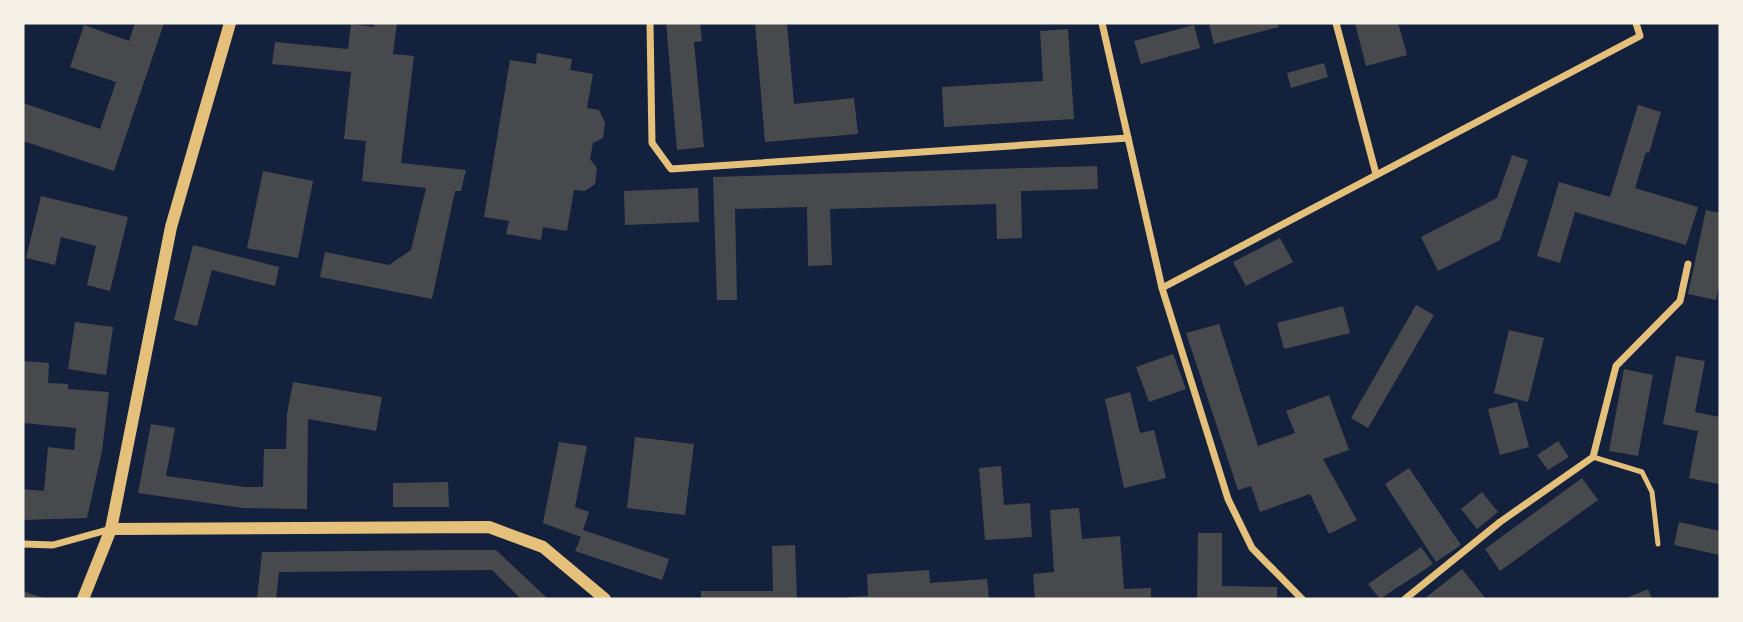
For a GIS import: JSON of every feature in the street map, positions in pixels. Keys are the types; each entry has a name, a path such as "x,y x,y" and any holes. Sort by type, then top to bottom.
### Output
{"street":[{"path":"83,599 111,529 171,227 230,23"},
{"path":"650,23 652,144 670,169 1128,138"},
{"path":"1101,23 1162,288 1227,499 1252,548 1302,599"},
{"path":"1336,23 1376,174"},
{"path":"1162,288 1640,36 1636,23"},
{"path":"1405,599 1500,522 1593,457 1616,366 1680,301 1688,264"},
{"path":"23,544 54,545 111,529 489,527 543,547 605,599"}],"lane":[{"path":"1593,457 1642,472 1652,492 1658,544"}],"building":[{"path":"135,23 164,23 114,171 23,141 23,103 100,129 116,82 70,67 84,25 129,41"},
{"path":"375,23 397,23 393,54 414,56 401,163 466,170 461,191 455,191 432,299 320,277 325,252 389,265 411,250 426,188 362,181 366,141 344,139 351,72 272,64 275,42 348,49 351,24 374,27"},
{"path":"666,23 700,23 702,41 694,42 704,147 677,150"},
{"path":"755,23 787,23 794,104 854,98 858,134 765,142"},
{"path":"1209,23 1277,23 1279,27 1214,44"},
{"path":"1355,23 1398,23 1407,55 1366,66"},
{"path":"1194,25 1200,48 1141,64 1134,41"},
{"path":"1068,29 1074,119 944,127 942,87 1043,81 1040,31"},
{"path":"537,53 572,59 570,70 593,74 587,108 599,110 605,123 603,138 593,143 590,159 597,168 595,184 585,191 574,190 567,231 543,227 541,240 506,234 509,221 484,217 510,60 536,64"},
{"path":"1324,63 1328,77 1291,88 1287,73"},
{"path":"1638,105 1661,112 1635,188 1698,207 1686,245 1575,212 1560,263 1537,256 1559,182 1610,197"},
{"path":"1512,155 1528,160 1500,240 1438,271 1421,237 1497,198"},
{"path":"1097,166 1098,189 1021,191 1022,238 997,239 996,204 830,209 832,265 808,266 807,207 735,209 737,300 717,300 713,177"},
{"path":"263,171 313,181 298,258 247,248"},
{"path":"698,188 699,222 625,225 624,191"},
{"path":"41,196 128,217 110,291 87,285 96,246 61,237 55,265 26,258"},
{"path":"1706,210 1720,213 1720,279 1716,300 1688,294"},
{"path":"1280,238 1293,262 1246,286 1233,262"},
{"path":"193,245 279,267 275,286 212,270 197,326 174,320"},
{"path":"1416,305 1434,315 1368,428 1351,418"},
{"path":"1343,306 1350,333 1284,349 1277,323"},
{"path":"75,322 113,327 106,375 68,369"},
{"path":"1219,324 1258,446 1295,433 1286,411 1329,395 1349,450 1323,459 1357,520 1329,534 1310,494 1260,512 1251,486 1238,490 1186,333"},
{"path":"1509,330 1544,338 1528,402 1494,393"},
{"path":"1173,354 1186,389 1149,402 1136,367"},
{"path":"1676,356 1705,361 1695,412 1720,417 1719,484 1689,478 1698,431 1663,424"},
{"path":"23,361 49,363 48,383 68,384 68,389 109,392 102,451 87,518 23,520 23,489 44,491 48,447 74,450 76,428 23,423"},
{"path":"1624,369 1653,375 1638,456 1609,451"},
{"path":"293,382 382,397 376,431 308,419 307,509 243,508 138,493 151,424 175,428 166,476 263,487 264,449 286,449 287,414"},
{"path":"1130,392 1140,433 1154,430 1166,478 1124,488 1105,399"},
{"path":"1517,402 1529,447 1500,455 1488,409"},
{"path":"635,437 694,444 685,515 627,508"},
{"path":"1558,441 1569,457 1548,470 1537,455"},
{"path":"559,442 587,446 575,507 589,512 583,530 669,559 662,580 575,551 581,537 543,523"},
{"path":"1001,466 1004,505 1030,503 1032,537 985,540 979,468"},
{"path":"1409,468 1461,545 1436,562 1385,484"},
{"path":"1582,478 1598,500 1500,571 1485,549"},
{"path":"448,482 449,507 393,507 393,483"},
{"path":"1482,492 1498,512 1477,529 1461,509"},
{"path":"1079,508 1082,539 1120,536 1124,589 1151,588 1151,599 1035,599 1033,574 1054,572 1050,510"},
{"path":"1679,522 1720,531 1720,555 1674,545"},
{"path":"1198,533 1222,533 1222,586 1277,587 1277,599 1197,599"},
{"path":"795,545 797,599 701,599 701,591 773,591 772,546"},
{"path":"1421,547 1433,564 1380,599 1368,584"},
{"path":"496,550 548,599 521,599 492,570 279,572 276,599 257,599 262,552"},
{"path":"1462,569 1486,599 1424,599"},
{"path":"929,570 930,583 987,579 989,599 848,599 868,596 867,574"},
{"path":"1648,589 1652,599 1624,599"},
{"path":"23,591 46,599 23,599"}]}
